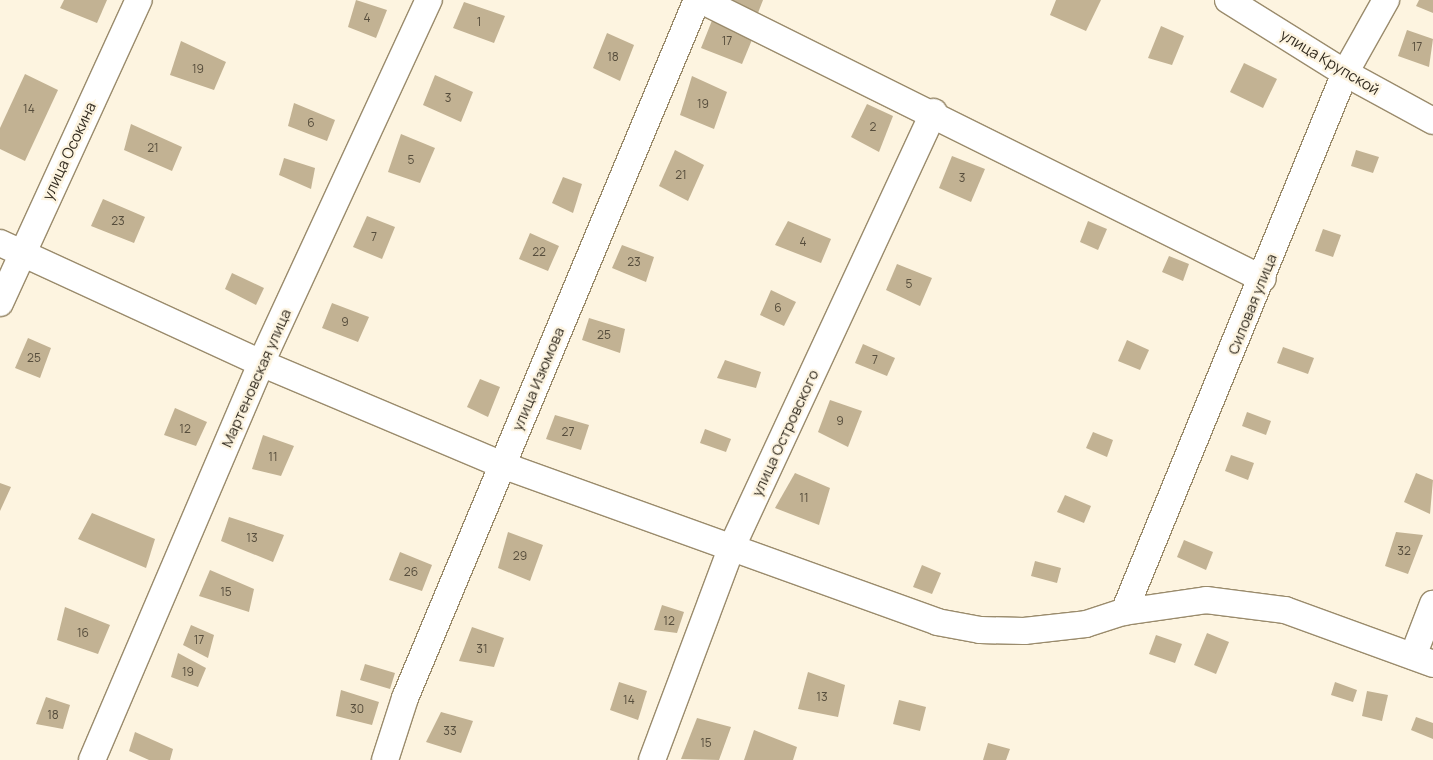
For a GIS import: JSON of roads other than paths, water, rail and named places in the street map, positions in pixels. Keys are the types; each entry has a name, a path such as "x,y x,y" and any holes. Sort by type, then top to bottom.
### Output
{"street":[{"name":"улица Осокина","path":"0,303 11,248 139,0"},
{"name":"Мартеновская улица","path":"92,760 261,363 429,0"},
{"name":"улица Изюмова","path":"385,760 405,698 697,0"},
{"path":"701,0 934,112 1263,279"},
{"name":"улица Крупской","path":"1228,0 1345,73 1433,120"},
{"name":"Силовая улица","path":"1124,612 1263,279 1345,73 1386,0"},
{"name":"улица Островского","path":"652,760 730,551 934,112"},
{"path":"11,248 261,363 502,465 730,551 937,622 980,630 1024,631 1086,624 1124,612 1206,600 1285,610 1423,660 1433,604"}]}
